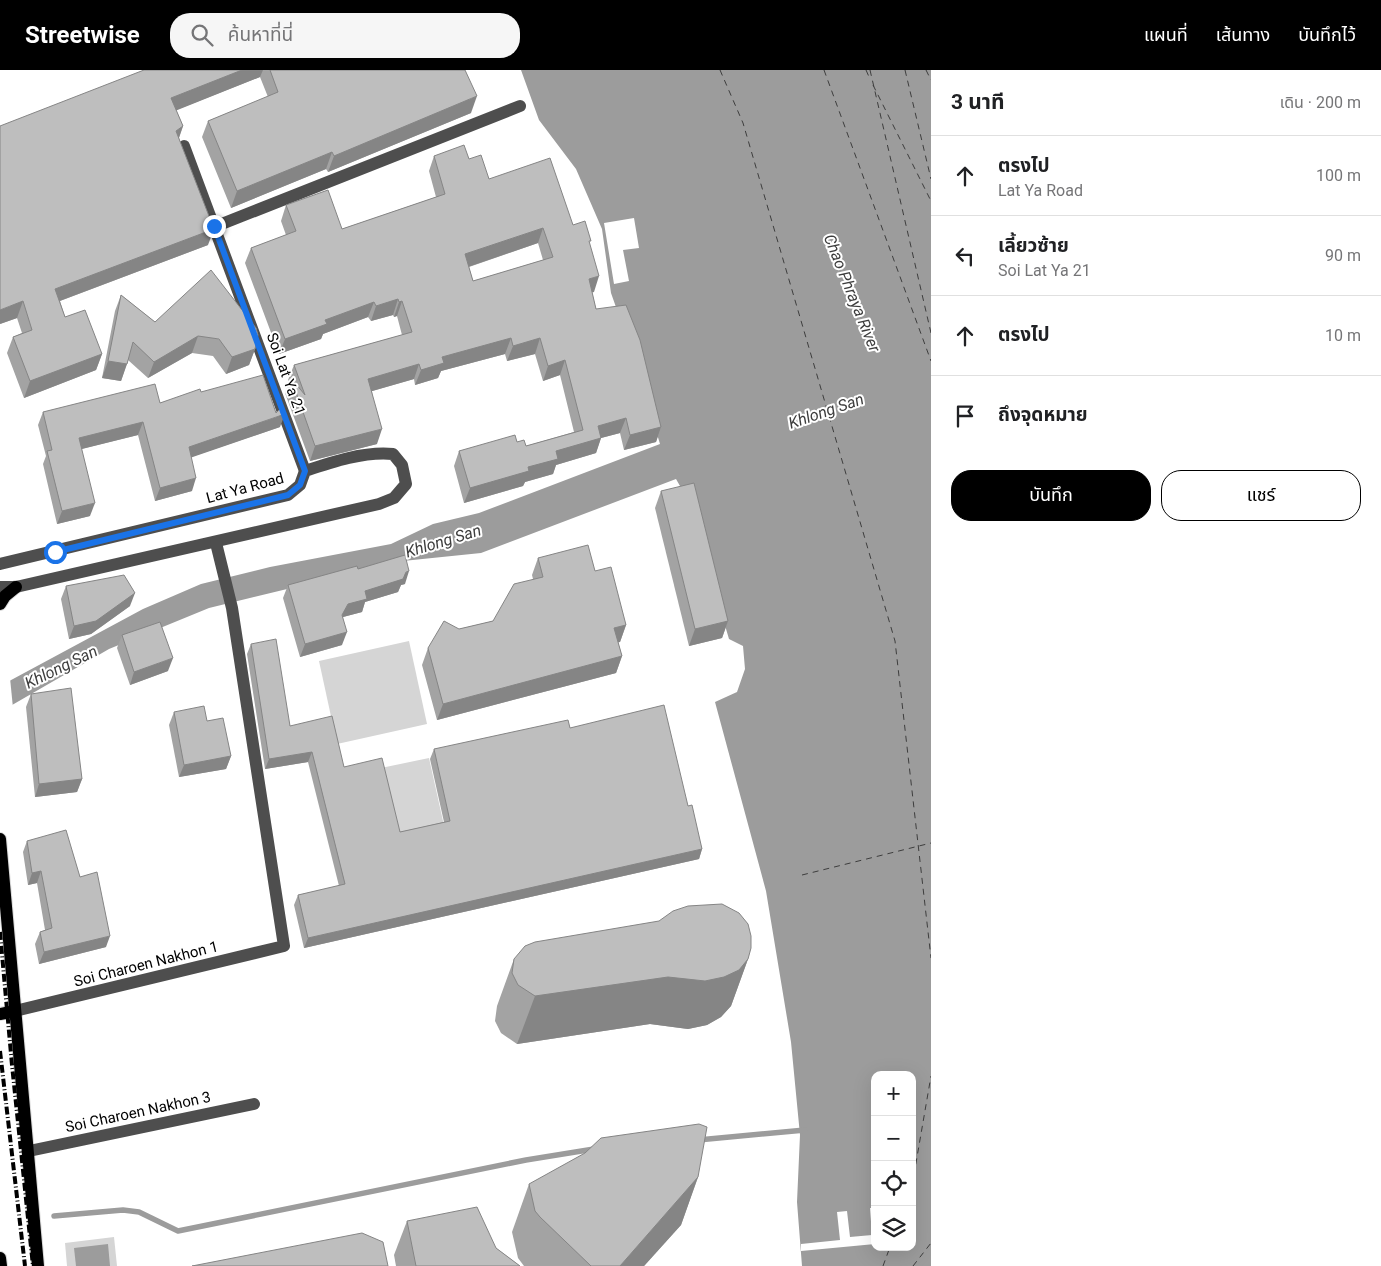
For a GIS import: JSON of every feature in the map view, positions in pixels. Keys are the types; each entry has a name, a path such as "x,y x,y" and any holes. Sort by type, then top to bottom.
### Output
{"main road":[{"path":"0,604 5,596 16,587"},
{"path":"0,839 38,1266"},
{"path":"0,1014 15,1011"},
{"path":"0,1258 1,1266"}],"street":[{"path":"214,226 520,106"},
{"name":"Soi Lat Ya 21","path":"184,146 305,471"},
{"name":"Lat Ya Road","path":"0,564 288,495 300,485 305,471 377,453 393,454 402,465 406,484 394,498 379,504 216,543 16,587 0,587"},
{"name":"Soi Charoen Nakhon 1","path":"15,1011 284,946 232,608 216,543"},
{"name":"Soi Charoen Nakhon 3","path":"29,1151 254,1104"}],"shaded area":[{"path":"409,641 427,724 337,744 319,661"},
{"path":"429,758 445,830 397,841 381,768"},
{"path":"114,1237 117,1266 67,1266 65,1243"}],"water":[{"path":"521,70 931,70 931,1266 802,1266 797,1202 800,1135 791,1042 766,891 715,702 737,692 745,669 743,646 729,639 688,500 676,479 481,553 403,561 209,608 109,649 0,712 0,686 143,609 201,584 270,567 391,544 433,524 479,513 660,444 634,358 611,293 602,229 576,169 539,120"},
{"path":"108,1244 110,1266 76,1266 74,1248"}],"pier":[{"path":"634,218 639,248 623,250 629,281 614,284 604,223"},
{"path":"10,678 13,708 0,715 0,683"},
{"path":"847,1211 850,1237 871,1235 871,1244 801,1251 801,1244 840,1240 837,1212"}],"building":[{"path":"144,70 242,70 171,98 183,126 176,131 214,229 55,289 65,317 85,310 102,354 30,381 13,337 32,330 23,301 0,310 0,126"},
{"path":"270,70 465,70 477,96 334,156 332,152 237,191 208,121 278,92"},
{"path":"464,145 469,159 481,155 489,179 550,158 573,225 585,221 599,276 589,279 596,309 626,305 640,340 661,427 630,435 626,418 598,426 601,438 556,451 558,459 528,467 529,471 470,488 459,451 515,435 517,442 524,440 526,446 583,430 565,360 548,366 540,338 513,346 511,338 442,357 444,363 421,370 419,364 368,379 382,429 315,446 291,378 305,395 294,365 412,332 402,301 399,302 398,299 376,306 374,302 325,320 327,324 285,339 251,248 296,231 286,205 328,190 342,229 445,194 434,156","holes":["543,228 553,257 473,281 465,254"]},
{"path":"211,270 256,328 258,335 255,349 232,357 219,339 198,336 154,362 133,342 127,364 108,361 121,295 155,322"},
{"path":"263,375 276,413 282,407 285,414 189,447 196,478 160,488 143,422 79,438 95,503 62,511 47,451 52,450 43,412 155,384 160,403 200,389 201,392"},
{"path":"694,483 728,621 695,629 661,491"},
{"path":"588,545 595,571 611,567 626,625 614,628 622,656 443,704 428,648 444,621 459,629 493,621 514,584 543,577 538,558"},
{"path":"405,555 409,571 406,572 403,579 365,591 367,599 348,604 342,615 347,632 305,644 288,585 357,566 358,569"},
{"path":"124,575 135,593 96,621 74,626 66,586"},
{"path":"160,622 173,658 134,672 122,635"},
{"path":"276,639 290,726 332,716 344,767 382,758 400,832 450,821 434,749 568,720 570,728 664,705 688,806 692,805 702,849 308,938 298,895 345,884 312,752 269,759 251,644"},
{"path":"71,688 82,779 39,784 31,694"},
{"path":"204,706 207,721 223,718 231,756 184,765 174,712"},
{"path":"66,830 80,877 97,872 110,936 44,952 40,932 52,928 41,871 32,873 27,841"},
{"path":"722,904 739,913 748,924 751,936 751,948 748,959 739,970 724,977 705,981 668,977 535,996 518,985 512,973 514,959 525,946 535,942 659,921 673,911 688,906"},
{"path":"699,1124 707,1127 698,1177 620,1266 591,1266 535,1211 529,1184 585,1153 601,1138"},
{"path":"477,1207 496,1248 520,1266 416,1266 407,1221"},
{"path":"362,1233 383,1242 388,1266 192,1266"}],"waterway":[{"path":"698,1140 805,1130"},
{"path":"54,1216 123,1210 139,1212 178,1231 526,1160 594,1149"}],"ferry route":[{"path":"720,70 743,123 895,641 931,958"},
{"path":"824,70 931,361"},
{"path":"866,70 870,79"},
{"path":"870,70 931,333"},
{"path":"905,70 931,179"},
{"path":"926,70 931,80"},
{"path":"873,85 931,201"},
{"path":"802,875 931,843"},
{"path":"916,1163 931,1076"},
{"path":"913,1266 931,1243"},
{"path":"883,1266 889,1251"}],"railway":[{"path":"0,932 33,1266"},
{"path":"0,1051 25,1266"}],"route":[{"path":"55,552 288,495 294,492 300,485 305,471 214,226"}],"water label":[{"name":"Chao Phraya River","path":"852,293"},
{"name":"Khlong San","path":"826,411"},
{"name":"Khlong San","path":"443,541"},
{"name":"Khlong San","path":"61,667"}]}
